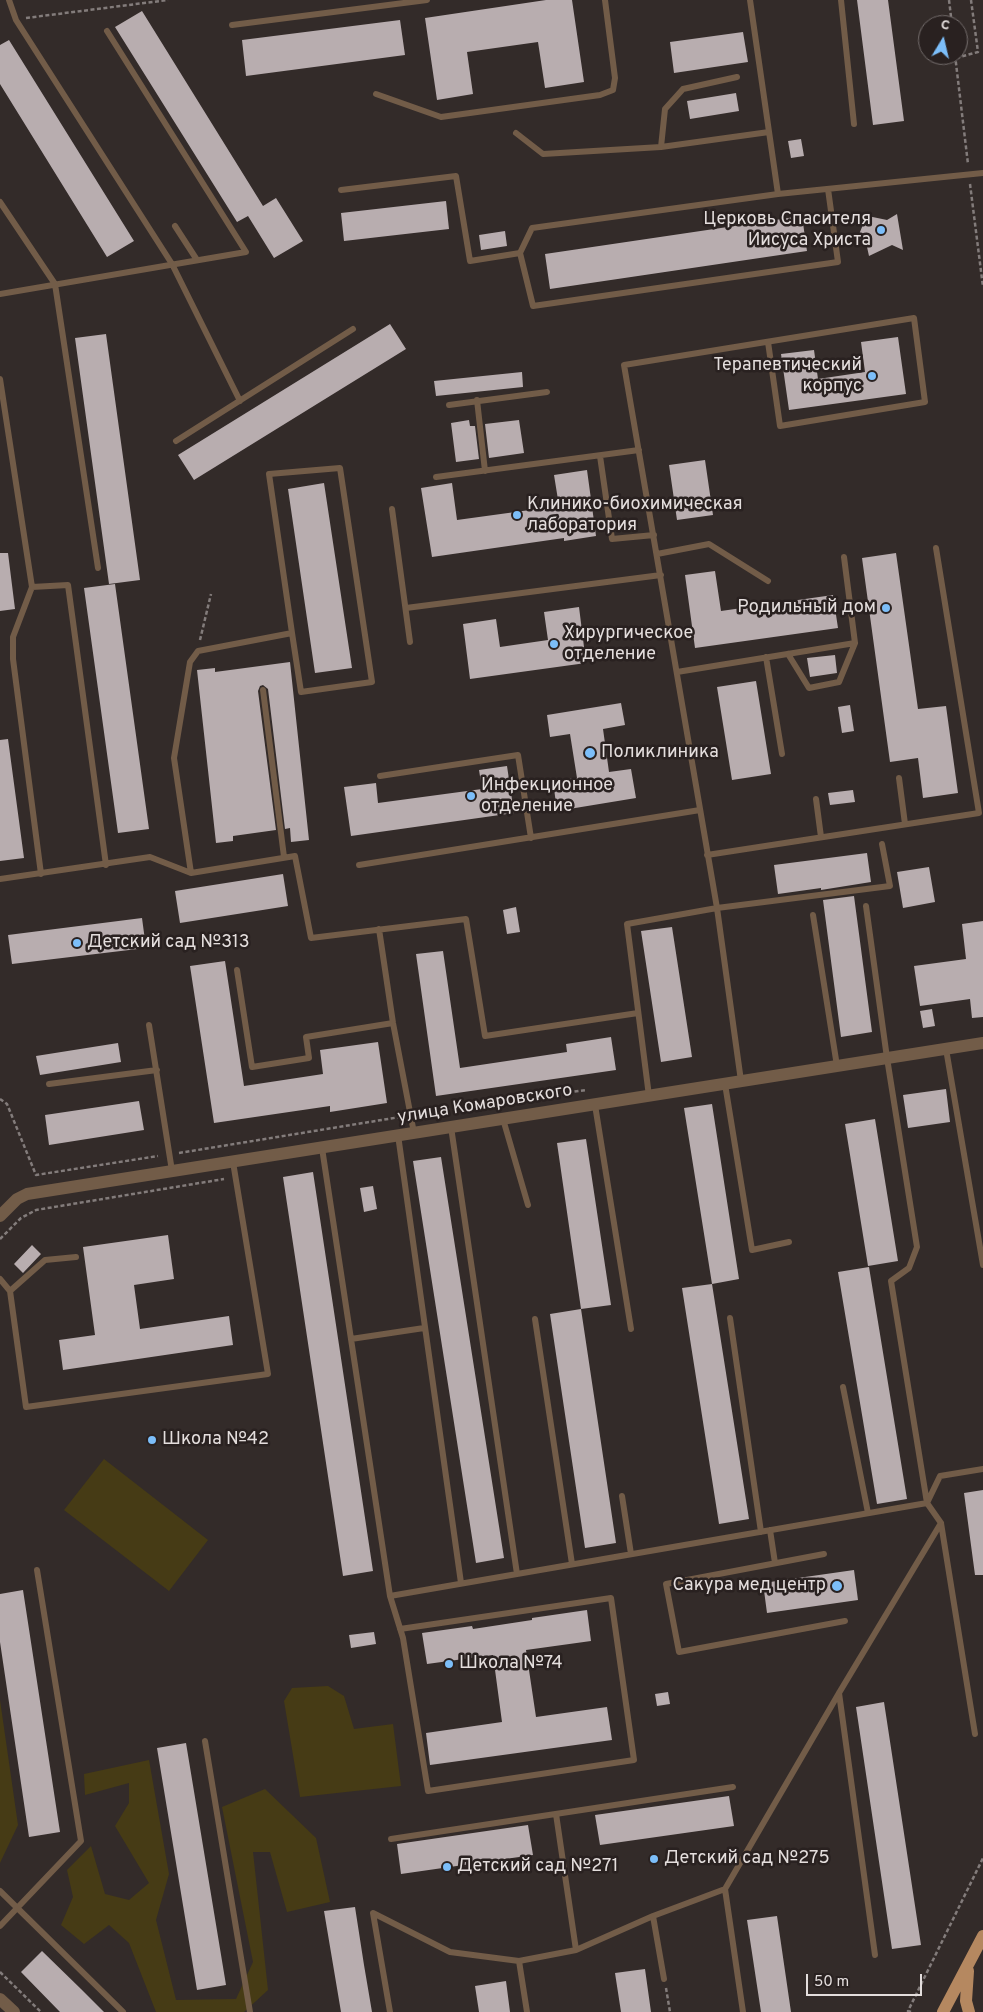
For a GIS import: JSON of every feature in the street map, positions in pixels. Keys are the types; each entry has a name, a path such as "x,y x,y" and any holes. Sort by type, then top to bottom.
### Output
{"main road":[{"path":"943,2012 983,1936"},
{"path":"969,2012 966,2001 966,1984 970,1958"}],"street":[{"name":"улица Комаровского","path":"0,1216 17,1199 27,1194 983,1044"},
{"path":"0,1999 14,2012"}],"lane":[{"path":"8,0 16,20 172,264 240,401"},
{"path":"232,25 427,0"},
{"path":"376,94 441,117 600,95 613,90 615,78 605,0"},
{"path":"750,0 778,194"},
{"path":"841,0 854,124"},
{"path":"0,294 246,252 107,31"},
{"path":"661,147 665,109 683,89 737,77"},
{"path":"516,133 543,154 661,147 769,132"},
{"path":"828,189 838,262 532,306 520,253 532,228 778,194 983,173"},
{"path":"341,190 456,176 470,261 520,253"},
{"path":"0,202 56,284 98,568"},
{"path":"174,226 197,260"},
{"path":"741,1081 717,908 624,365 914,318 925,402 780,426 768,342"},
{"path":"176,441 353,329"},
{"path":"0,379 32,587 13,637 13,658 41,874"},
{"path":"449,405 547,392"},
{"path":"477,400 485,471"},
{"path":"436,477 639,450"},
{"path":"600,456 612,539 654,535"},
{"path":"340,468 372,682 301,692 292,633 269,474 340,468"},
{"path":"392,509 410,642"},
{"path":"657,554 709,544 768,581"},
{"path":"707,854 979,813 936,548"},
{"path":"788,654 809,688 838,682 855,643 844,557"},
{"path":"406,608 661,576"},
{"path":"32,587 68,585 106,865"},
{"path":"191,873 174,758 190,662 198,651 292,633"},
{"path":"677,672 855,643"},
{"path":"766,657 782,754"},
{"path":"263,690 284,857"},
{"path":"380,776 518,754 531,838"},
{"path":"899,778 905,824"},
{"path":"816,799 821,837"},
{"path":"359,865 700,810"},
{"path":"648,1096 627,924 717,908 890,886 882,844"},
{"path":"0,879 106,865 150,857 191,873 295,856 311,938 466,919 485,1036 638,1013"},
{"path":"866,906 887,1058 917,1247 909,1268 891,1281 927,1503 941,1523 975,1734"},
{"path":"812,915 837,1066"},
{"path":"378,930 393,1024 414,1133"},
{"path":"237,970 252,1067 309,1058 306,1037 393,1024"},
{"path":"149,1026 172,1171"},
{"path":"946,1049 983,1265"},
{"path":"50,1084 157,1070"},
{"path":"725,1084 752,1250 789,1242"},
{"path":"595,1106 631,1329"},
{"path":"503,1119 528,1205"},
{"path":"451,1127 517,1574"},
{"path":"398,1135 460,1584"},
{"path":"322,1148 390,1596 400,1629 428,1791 634,1760 611,1598 400,1629"},
{"path":"0,1280 10,1291 26,1407 268,1374 233,1162"},
{"path":"10,1291 45,1260 76,1257"},
{"path":"730,1318 761,1532"},
{"path":"535,1319 572,1564"},
{"path":"351,1340 424,1328"},
{"path":"843,1387 868,1513"},
{"path":"927,1503 940,1476 983,1469"},
{"path":"622,1496 631,1554"},
{"path":"390,1596 927,1503"},
{"path":"743,2012 725,1889 941,1523"},
{"path":"770,1530 775,1563"},
{"path":"824,1554 666,1584 678,1652 846,1621"},
{"path":"0,1926 81,1841 37,1570"},
{"path":"839,1693 875,1955"},
{"path":"205,1741 250,2012"},
{"path":"391,1839 732,1787"},
{"path":"556,1814 576,1950"},
{"path":"390,2012 373,1913 450,1952 519,1961 576,1950 653,1916 725,1889"},
{"path":"0,1891 124,2012"},
{"path":"653,1916 664,1979"},
{"path":"519,1961 527,2012"}],"path":[{"path":"16,20 168,0"},
{"path":"949,0 951,15"},
{"path":"968,55 978,52 971,0"},
{"path":"198,651 211,594"},
{"path":"0,1099 7,1104 36,1175 412,1115 588,1090"},
{"path":"909,2012 983,1858"},
{"path":"0,1972 41,2012"},
{"path":"664,1979 670,2012"}],"shaded area":[{"path":"104,1459 208,1540 169,1591 64,1510"},
{"path":"328,1686 344,1696 354,1729 393,1724 401,1786 300,1797 284,1701 292,1688"},
{"path":"0,1700 18,1825 0,1863"},
{"path":"149,1760 169,1874 156,1920 176,2000 236,1999 253,1962 222,1807 265,1789 316,1838 330,1902 287,1912 270,1852 253,1852 268,1990 244,2012 156,2012 129,1943 109,1925 84,1944 61,1925 73,1897 67,1870 91,1846 105,1894 129,1900 149,1883 115,1826 129,1803 129,1783 85,1795 84,1774"}],"building":[{"path":"546,0 572,0 584,82 545,88 538,42 467,52 473,94 437,100 425,18"},
{"path":"857,0 888,0 904,121 873,125"},
{"path":"142,11 263,206 276,198 303,241 274,258 248,216 237,222 115,27"},
{"path":"400,20 405,55 246,76 242,40"},
{"path":"743,32 748,62 674,73 670,42"},
{"path":"9,40 134,241 107,257 0,84 0,45"},
{"path":"736,93 739,111 690,119 687,101"},
{"path":"801,139 804,156 791,158 788,141"},
{"path":"446,201 449,229 344,241 341,213"},
{"name":"Церковь Спасителя Иисуса Христа","path":"897,214 903,250 892,245 869,256 867,247 858,237 864,222 863,215 887,220"},
{"path":"802,216 807,251 550,289 545,254"},
{"path":"505,231 507,246 481,250 479,235"},
{"path":"390,324 406,349 194,480 178,455"},
{"path":"106,334 140,580 109,584 75,338"},
{"name":"Терапевтический корпус","path":"898,337 906,394 789,410 781,354 814,350 818,379 865,372 861,342"},
{"path":"522,372 523,387 436,396 434,381"},
{"path":"469,420 470,426 475,426 479,459 456,462 451,423"},
{"path":"519,420 524,453 489,458 485,424"},
{"path":"705,460 713,515 677,520 669,465"},
{"name":"Клинико-биохимическая лаборатория","path":"587,470 596,536 564,541 564,538 432,557 421,488 452,483 457,520 559,506 554,475"},
{"path":"324,483 352,668 315,673 288,489"},
{"path":"0,553 8,553 15,609 0,611"},
{"name":"Родильный дом","path":"896,553 918,709 946,706 958,793 923,798 918,758 890,762 862,558"},
{"path":"715,571 721,611 833,595 838,628 695,648 685,575"},
{"path":"115,584 149,829 118,833 84,588"},
{"name":"Хирургическое отделение","path":"579,607 586,663 470,679 463,624 496,619 500,647 548,640 544,612"},
{"path":"835,655 837,673 810,677 807,658"},
{"path":"290,662 309,840 291,842 290,828 285,829 268,689 263,685 260,686 258,691 276,830 233,836 233,841 216,843 197,670 215,668 215,672"},
{"path":"756,681 771,774 732,780 717,687"},
{"name":"Поликлиника","path":"621,703 625,725 603,729 609,772 631,769 636,798 557,811 553,781 577,778 570,734 550,737 547,715"},
{"path":"850,705 854,731 842,733 838,707"},
{"path":"8,739 24,858 0,861 0,740"},
{"name":"Инфекционное отделение","path":"507,766 514,813 351,836 344,787 376,783 378,803 482,789 479,770"},
{"path":"853,790 855,802 830,805 828,793"},
{"path":"867,853 871,882 821,890 821,888 778,894 774,865"},
{"path":"929,867 935,902 903,908 897,872"},
{"path":"283,874 288,906 180,923 175,891"},
{"path":"854,896 872,1032 841,1037 823,900"},
{"path":"516,907 520,932 507,934 503,910"},
{"path":"142,918 146,948 12,964 8,935"},
{"path":"983,921 983,1017 972,1018 970,999 920,1006 914,966 966,959 962,924"},
{"path":"672,927 692,1057 661,1062 641,931"},
{"path":"443,951 460,1068 567,1052 566,1044 611,1037 616,1070 436,1096 416,954"},
{"path":"225,961 244,1086 323,1074 320,1050 378,1042 387,1103 330,1112 330,1106 214,1123 190,966"},
{"path":"932,1009 935,1026 923,1028 920,1011"},
{"path":"118,1043 121,1062 40,1075 36,1056"},
{"path":"946,1089 950,1122 908,1128 903,1095"},
{"path":"139,1101 144,1130 49,1145 45,1115"},
{"path":"712,1104 739,1279 712,1284 684,1108"},
{"path":"875,1119 898,1261 868,1266 845,1124"},
{"path":"586,1139 611,1305 581,1309 557,1143"},
{"path":"441,1157 504,1558 476,1563 413,1161"},
{"path":"313,1172 373,1571 343,1576 283,1177"},
{"path":"373,1186 377,1209 364,1212 360,1188"},
{"path":"168,1235 174,1279 134,1285 140,1329 229,1316 233,1345 63,1370 59,1340 95,1335 83,1247"},
{"path":"32,1245 41,1254 23,1273 14,1264"},
{"path":"869,1267 907,1499 877,1504 838,1272"},
{"path":"712,1284 749,1519 719,1524 682,1288"},
{"path":"581,1309 616,1543 585,1548 550,1314"},
{"path":"983,1490 983,1575 975,1575 964,1493"},
{"path":"854,1570 858,1600 767,1613 763,1583"},
{"path":"23,1590 60,1832 29,1837 0,1642 0,1594"},
{"path":"587,1610 591,1641 526,1650 536,1717 607,1707 612,1740 430,1765 426,1733 502,1722 493,1655 427,1664 422,1633 472,1626 473,1629"},
{"path":"374,1632 376,1644 351,1648 349,1635"},
{"path":"668,1692 670,1704 657,1706 655,1694"},
{"path":"884,1702 921,1945 892,1949 856,1707"},
{"path":"186,1743 226,1985 197,1990 157,1748"},
{"path":"729,1796 734,1826 600,1845 595,1815"},
{"path":"528,1825 533,1855 401,1874 397,1844"},
{"path":"355,1907 372,2012 341,2012 324,1911"},
{"path":"777,1916 791,2012 761,2012 747,1920"},
{"path":"42,1951 104,2012 60,2012 21,1972"},
{"path":"645,1969 651,2012 621,2012 615,1973"},
{"path":"506,1981 510,2012 479,2012 475,1986"}],"place":[{"name":"Церковь Спасителя Иисуса Христа","path":"881,230"},
{"name":"Терапевтический корпус","path":"872,376"},
{"name":"Клинико-биохимическая лаборатория","path":"517,515"},
{"name":"Родильный дом","path":"886,608"},
{"name":"Хирургическое отделение","path":"554,644"},
{"name":"Поликлиника","path":"590,753"},
{"name":"Инфекционное отделение","path":"471,796"},
{"name":"Детский сад №313","path":"77,943"},
{"name":"Школа №42","path":"152,1440"},
{"name":"Сакура мед центр","path":"837,1586"},
{"name":"Школа №74","path":"449,1664"},
{"name":"Детский сад №275","path":"654,1859"},
{"name":"Детский сад №271","path":"447,1867"}]}
